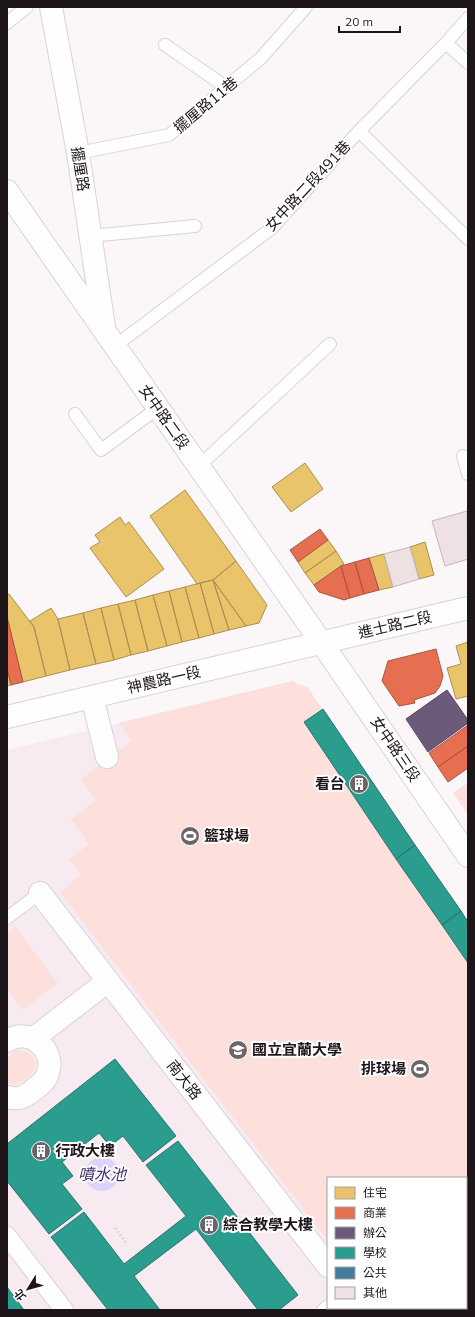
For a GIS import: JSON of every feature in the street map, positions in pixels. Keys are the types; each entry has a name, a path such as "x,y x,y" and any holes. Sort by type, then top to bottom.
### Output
{"street":[{"name":"擺厘路","path":"51,7 78,153 90,236 110,339"},
{"name":"女中路二段","path":"7,191 321,642"},
{"name":"進士路二段","path":"321,642 468,608"},
{"name":"神農路一段","path":"7,716 321,642"},
{"name":"女中路三段","path":"321,642 468,856"},
{"path":"92,697 107,757"},
{"name":"南大路","path":"40,893 327,1265"},
{"path":"34,1038 108,982"},
{"path":"7,1041 20,1036 34,1038 43,1047 49,1060 49,1072 43,1082 23,1098 7,1096"},
{"path":"7,1236 64,1310"}],"lane":[{"path":"7,23 27,7"},
{"name":"擺厘路11巷","path":"78,153 169,135 261,58 306,7"},
{"name":"女中路二段491巷","path":"110,339 272,228 359,131 446,43 468,18"},
{"path":"446,43 468,63"},
{"path":"165,45 226,87"},
{"path":"359,131 468,239"},
{"path":"90,236 195,226"},
{"path":"199,466 330,344"},
{"path":"75,414 101,450 158,408"},
{"path":"463,456 468,474"},
{"path":"7,918 40,893"}],"path":[{"path":"115,1228 127,1244"}],"shaded area":[{"name":"國立宜蘭大學","path":"292,681 468,922 468,1310 7,1310 7,750"},
{"path":"292,681 308,688 468,922 467,1180 467,1177 327,1177 327,1240 60,892 81,875 69,859 89,844 71,819 96,800 81,779 132,741 119,723"},
{"path":"468,783 468,815 453,793"},
{"path":"15,927 58,983 23,1010 7,989 7,934"},
{"path":"17,1050 29,1053 34,1059 35,1066 33,1072 28,1077 14,1085 7,1082 7,1059"}],"water":[{"name":"噴水池","path":"105,1157 114,1162 118,1167 118,1181 114,1186 109,1190 99,1191 95,1190 86,1181 85,1171 86,1167 95,1158"}],"building: 住宅":[{"path":"305,463 323,489 291,512 272,487"},
{"path":"185,490 236,561 213,580 197,584 150,516"},
{"path":"120,517 125,525 129,522 164,569 126,597 90,548 100,542 95,535"},
{"path":"328,540 336,551 305,573 298,562"},
{"path":"425,542 434,575 419,579 410,547"},
{"path":"336,551 344,564 314,585 305,573"},
{"path":"384,554 393,587 379,590 369,558"},
{"path":"236,561 267,605 259,623 246,626 213,580"},
{"path":"213,580 229,630 214,634 200,583"},
{"path":"213,580 246,626 229,630"},
{"path":"200,583 214,634 199,638 185,587"},
{"path":"185,587 199,638 182,642 169,591"},
{"path":"169,591 182,642 167,646 153,595"},
{"path":"9,594 34,627 46,676 23,682 7,617 7,595"},
{"path":"153,595 167,646 148,651 135,600"},
{"path":"135,600 148,651 131,655 118,604"},
{"path":"118,604 131,655 114,660 101,608"},
{"path":"51,608 58,619 70,670 46,676 34,627 30,621"},
{"path":"101,608 114,660 96,664 83,613"},
{"path":"83,613 96,664 70,670 58,619"},
{"path":"468,642 468,696 456,699 447,668 461,664 456,646"},
{"path":"7,668 11,685 7,686"}],"building: 商業":[{"path":"320,529 328,540 298,562 290,550"},
{"path":"369,558 379,590 364,594 355,562"},
{"path":"355,562 364,594 350,598 341,566"},
{"path":"341,566 350,598 344,600 319,592 314,585"},
{"path":"7,617 23,682 11,685 7,668"},
{"path":"436,649 443,676 440,686 435,693 414,700 415,703 399,706 382,681 388,661"},
{"path":"468,725 468,746 438,767 429,753"},
{"path":"468,746 468,768 448,782 438,767"}],"building: 辦公":[{"path":"447,690 468,720 468,723 428,752 406,719"}],"building: 學校":[{"name":"看台","path":"323,709 415,845 396,859 304,722"},
{"path":"415,845 461,911 442,925 396,859"},
{"path":"461,911 468,922 468,963 442,925"},
{"name":"行政大樓","path":"115,1059 176,1136 143,1162 123,1136 110,1146 99,1133 62,1162 73,1176 62,1184 82,1209 49,1234 7,1181 7,1144"},
{"name":"綜合教學大樓","path":"178,1141 298,1295 279,1310 258,1310 196,1229 134,1276 160,1310 108,1310 51,1237 84,1212 124,1264 186,1216 146,1165"},
{"path":"7,1287 24,1310 7,1310"}],"building: 公共":[{"path":"468,1239 468,1310 417,1310 467,1309"}],"building: 其他":[{"path":"467,511 468,559 445,566 432,521"},
{"path":"410,547 419,579 393,587 384,554"}],"place":[{"name":"看台","path":"359,784"},
{"name":"籃球場","path":"190,836"},
{"name":"國立宜蘭大學","path":"238,1050"},
{"name":"排球場","path":"420,1069"},
{"name":"行政大樓","path":"41,1151"},
{"name":"綜合教學大樓","path":"209,1225"}]}
